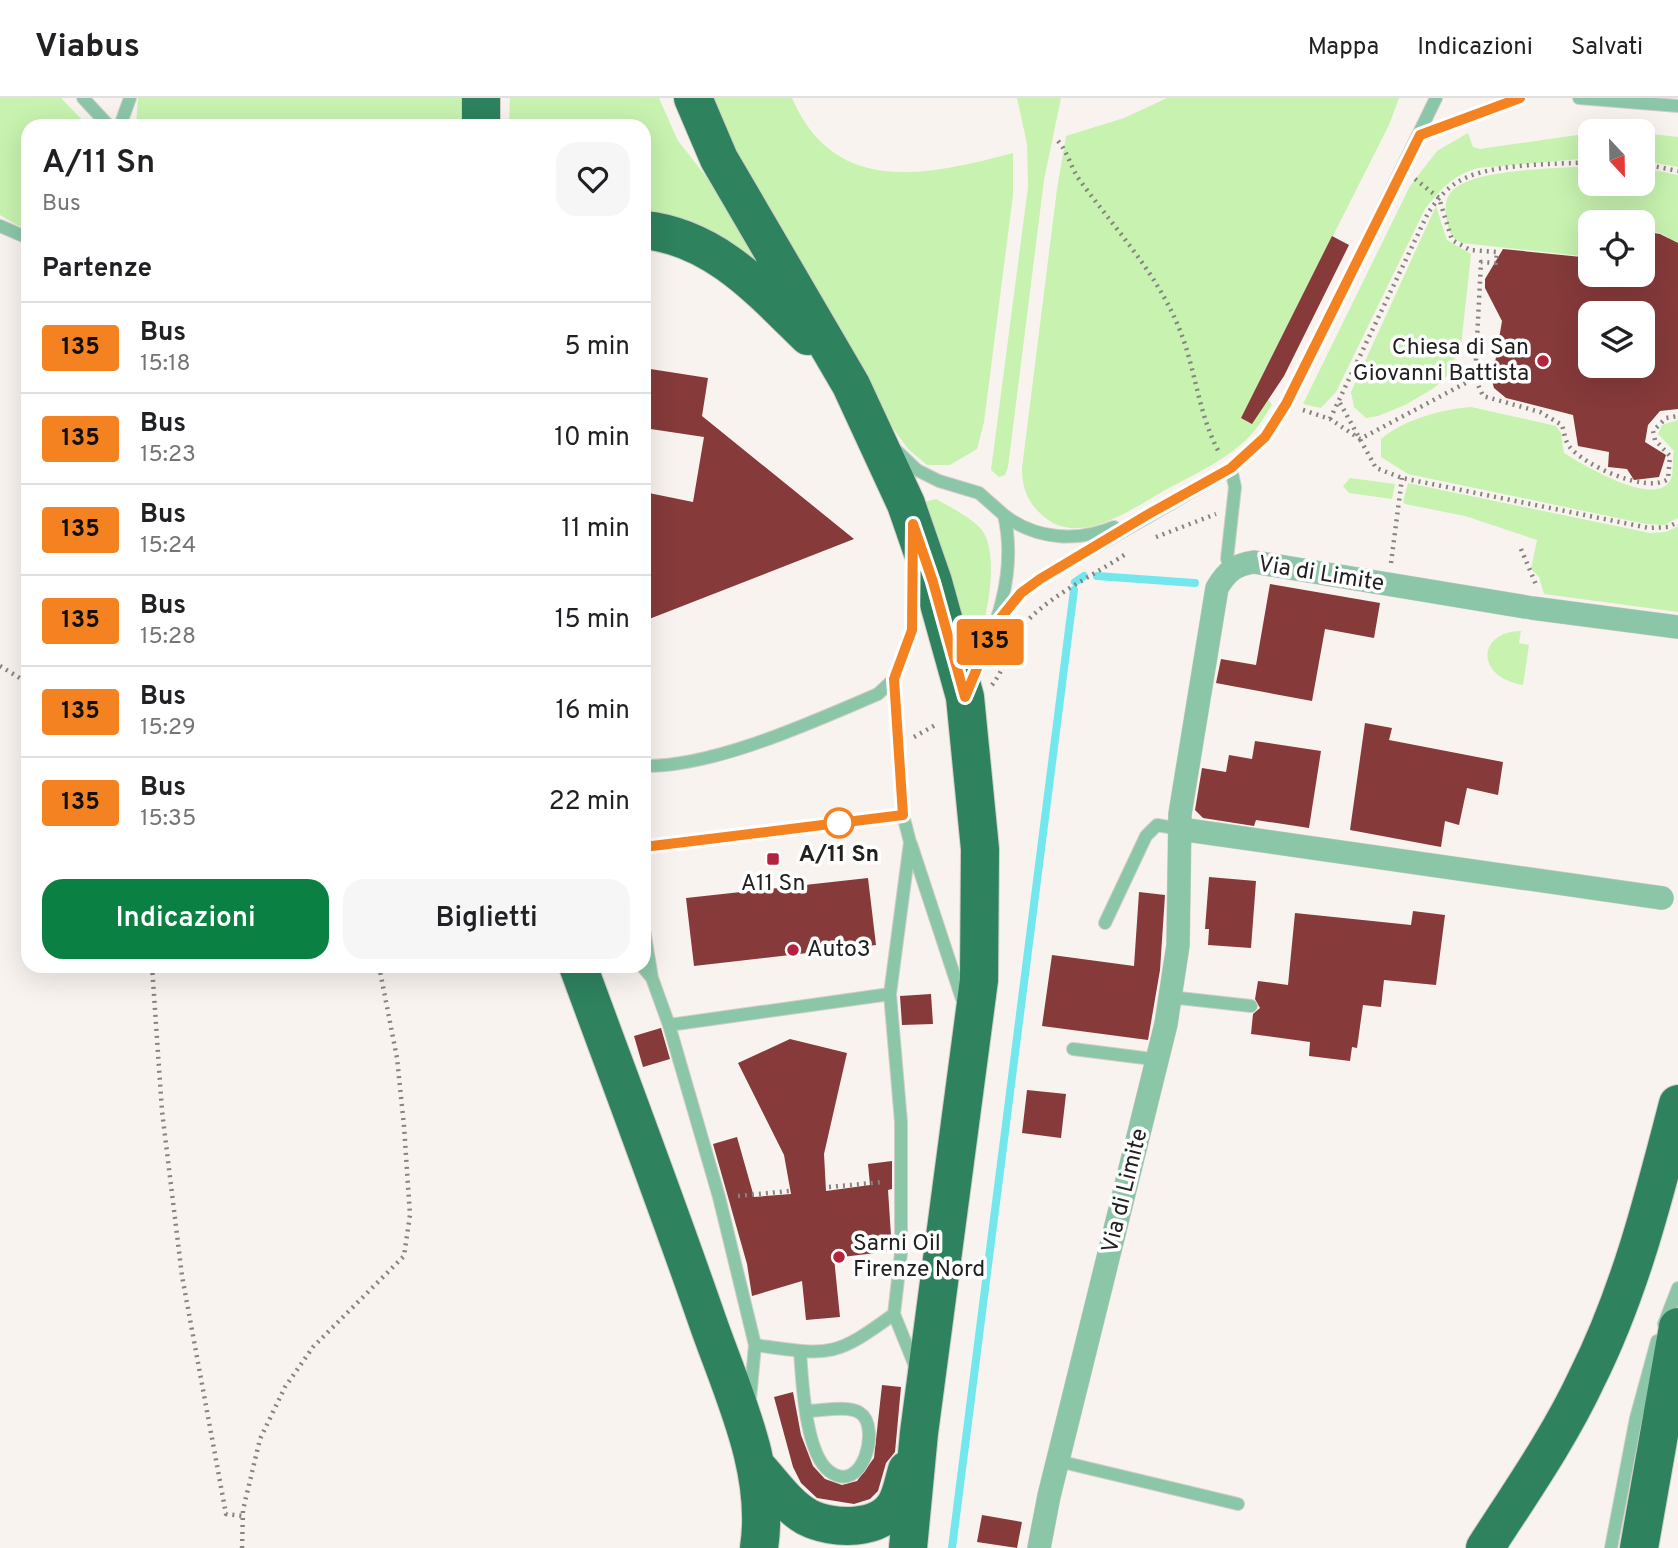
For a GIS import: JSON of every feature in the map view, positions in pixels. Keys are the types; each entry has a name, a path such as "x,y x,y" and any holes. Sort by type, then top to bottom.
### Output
{"highway":[{"path":"690,101 719,159 846,377 913,524 933,582 965,697 980,849 979,980 919,1433 908,1548"},
{"path":"651,232 690,242 741,270 846,377"},
{"path":"581,973 751,1450 762,1529 759,1548"},
{"path":"1485,1548 1558,1433 1597,1356 1637,1250 1678,1104"},
{"path":"1639,1548 1678,1327"},
{"path":"751,1450 806,1516 833,1525 867,1523 897,1504 919,1433"}],"street":[{"name":"Via di Limite","path":"1039,1548 1058,1461 1159,1060 1178,945 1180,814 1217,588 1227,572 1254,562 1532,608 1678,627"},
{"path":"1181,829 1662,898"}],"lane":[{"path":"83,98 102,119"},
{"path":"122,119 130,98"},
{"path":"995,625 1021,593 1040,579 1232,467 1265,437 1286,404 1401,175 1436,98"},
{"path":"1420,135 1520,98"},
{"path":"1579,98 1678,106"},
{"path":"0,226 21,235"},
{"path":"846,377 895,450 917,470 939,481 979,493 1004,515 1025,528 1066,537 1098,534 1147,515"},
{"path":"1232,467 1235,487 1227,559 1233,569"},
{"path":"965,697 995,625 1009,570 1008,531 1004,515"},
{"path":"913,524 912,630 894,679 903,815 959,985 970,1052"},
{"path":"651,766 678,766 706,760 878,694 894,679"},
{"path":"651,846 903,815"},
{"path":"1105,923 1146,835 1157,825 1181,829"},
{"path":"910,842 890,994 901,1122 901,1253 894,1314 925,1390"},
{"path":"651,972 719,1197 755,1345 751,1450"},
{"path":"648,973 652,978"},
{"path":"669,1025 890,994"},
{"path":"1170,997 1251,1006"},
{"path":"1073,1049 1159,1060"},
{"path":"1611,1548 1636,1418 1658,1339 1678,1288"},
{"path":"755,1345 830,1353 856,1342 894,1314"},
{"path":"800,1351 806,1410 821,1461 836,1474 855,1473 867,1455 867,1421 861,1414 850,1410 806,1410"},
{"path":"1058,1461 1238,1504"}],"path":[{"path":"1058,141 1067,152 1078,179 1132,245 1168,305 1188,355 1211,438 1221,456 1232,467"},
{"path":"1330,419 1340,403 1428,213 1439,198 1452,185 1476,174 1578,163"},
{"path":"1656,167 1678,171"},
{"path":"1401,175 1415,179 1439,198 1452,240 1470,250 1497,252 1496,263 1481,262 1475,378 1483,396 1539,412 1562,425 1568,445 1625,481 1661,483 1668,479 1670,456 1655,440 1653,431 1666,418 1678,416"},
{"path":"1360,439 1475,378"},
{"path":"1340,403 1376,468 1402,478 1649,528 1678,522"},
{"path":"1286,404 1330,419 1360,439"},
{"path":"1388,585 1402,478"},
{"path":"1149,539 1181,525 1233,509"},
{"path":"1064,592 1138,546"},
{"path":"1521,549 1538,583 1532,608"},
{"path":"0,666 21,679"},
{"path":"152,973 162,1111 183,1276 226,1514 243,1516"},
{"path":"242,1548 243,1516 260,1439 285,1387 313,1347 404,1256 410,1214 402,1112 397,1058 380,973"},
{"path":"829,1187 901,1180"},
{"path":"719,1197 789,1191"}],"green space":[{"path":"0,98 61,98 81,119 21,119 21,226 0,215"},
{"path":"138,98 467,98 466,119 136,119"},
{"path":"510,98 659,98 678,141 747,228 779,283 651,221 651,119 509,119"},
{"path":"713,98 792,98 810,130 833,152 859,165 887,171 917,172 949,168 1013,153 1013,195 984,422 977,449 950,465 927,465 908,449 875,403 750,191"},
{"path":"1017,98 1061,98 1044,180 1008,467 1005,475 999,477 991,470 1028,187 1027,144"},
{"path":"1167,98 1399,98 1389,125 1258,384 1272,405 1256,429 1222,459 1123,514 1089,527 1057,525 1042,515 1029,499 1024,488 1022,468 1066,136 1124,118"},
{"path":"1468,133 1473,147 1480,149 1578,135 1578,159 1478,168 1448,184 1425,209 1336,392 1321,408 1303,404 1410,186 1437,151"},
{"path":"1656,134 1678,137 1678,167 1656,163"},
{"path":"1578,167 1578,196 1656,196 1656,171 1678,175 1678,251 1672,241 1655,232 1655,210 1578,210 1578,256 1462,243 1450,232 1446,202 1449,194 1462,183 1496,174"},
{"path":"1436,206 1447,240 1471,254 1461,346 1446,377 1434,388 1405,405 1366,418 1354,407 1351,392"},
{"path":"1471,407 1556,426 1561,433 1564,453 1619,482 1650,490 1663,487 1671,479 1674,451 1658,434 1662,425 1678,420 1678,518 1664,525 1646,524 1408,474 1381,457 1381,439 1400,426 1436,413"},
{"path":"1350,478 1395,484 1392,499 1349,493 1343,486"},
{"path":"1408,483 1650,533 1666,532 1678,526 1678,612 1544,594 1539,577 1531,569 1537,540 1465,516 1405,504 1403,502"},
{"path":"936,499 971,520 987,539 990,553 990,589 983,624 971,648 920,503"},
{"path":"1521,631 1519,643 1529,645 1523,685 1496,673 1489,664 1488,655 1490,646 1497,638"}],"building":[{"name":"Chiesa di San Giovanni Battista","path":"1655,233 1678,243 1678,409 1660,411 1648,425 1645,442 1666,455 1659,477 1634,480 1627,469 1608,467 1609,452 1578,446 1573,415 1506,398 1494,388 1492,381 1502,321 1485,288 1485,279 1503,249 1578,257 1578,287 1655,287"},
{"path":"1332,236 1349,245 1284,376 1252,424 1241,418"},
{"path":"651,369 708,378 702,416 854,539 651,618 651,493 693,502 704,437 651,429"},
{"path":"1270,584 1380,603 1374,638 1325,629 1312,701 1216,683 1221,659 1256,665"},
{"path":"1365,723 1392,728 1389,740 1503,762 1498,795 1467,788 1459,825 1445,821 1441,847 1350,830"},
{"path":"1255,741 1321,751 1309,828 1256,820 1254,826 1203,818 1195,810 1202,768 1226,772 1229,755 1252,759"},
{"path":"1209,877 1256,881 1251,948 1208,945 1209,929 1205,929"},
{"path":"868,878 876,945 694,966 686,898"},
{"path":"1139,892 1165,895 1160,970 1148,1040 1042,1026 1052,955 1134,966"},
{"path":"1413,911 1445,915 1436,985 1384,980 1381,1007 1363,1005 1357,1048 1352,1047 1350,1061 1309,1056 1310,1042 1251,1034 1253,1014 1260,1008 1255,999 1258,981 1288,985 1295,913 1411,925"},
{"path":"931,994 933,1024 902,1025 900,996"},
{"path":"661,1028 670,1059 643,1067 634,1036"},
{"path":"790,1039 847,1053 824,1154 826,1191 870,1185 868,1164 892,1161 892,1189 888,1190 892,1251 834,1258 840,1317 806,1320 802,1281 752,1296 747,1264 713,1144 737,1137 754,1197 791,1194 784,1155 738,1063"},
{"path":"1027,1090 1066,1094 1061,1138 1022,1133"},
{"path":"882,1385 901,1387 895,1452 886,1463 878,1491 870,1499 854,1504 817,1498 801,1483 793,1467 774,1397 793,1392 801,1435 813,1466 825,1479 842,1485 857,1481 874,1458"},
{"path":"982,1515 1022,1522 1017,1548 977,1542"}],"waterway":[{"path":"1075,582 1084,576"},
{"path":"1097,576 1195,583"},
{"path":"952,1548 1074,590"}],"bus line":[{"name":"135","path":"651,846 903,815 894,679 912,630 913,524 933,582 965,697 995,625 1021,593 1147,515 1231,468 1251,453 1278,422 1420,135 1520,98"}],"place":[{"name":"Chiesa di San Giovanni Battista","path":"1543,361"},
{"name":"A/11 Sn","path":"839,823"},
{"name":"A11 Sn","path":"773,859"},
{"name":"Auto3","path":"793,950"},
{"name":"Sarni Oil Firenze Nord","path":"839,1257"}]}
